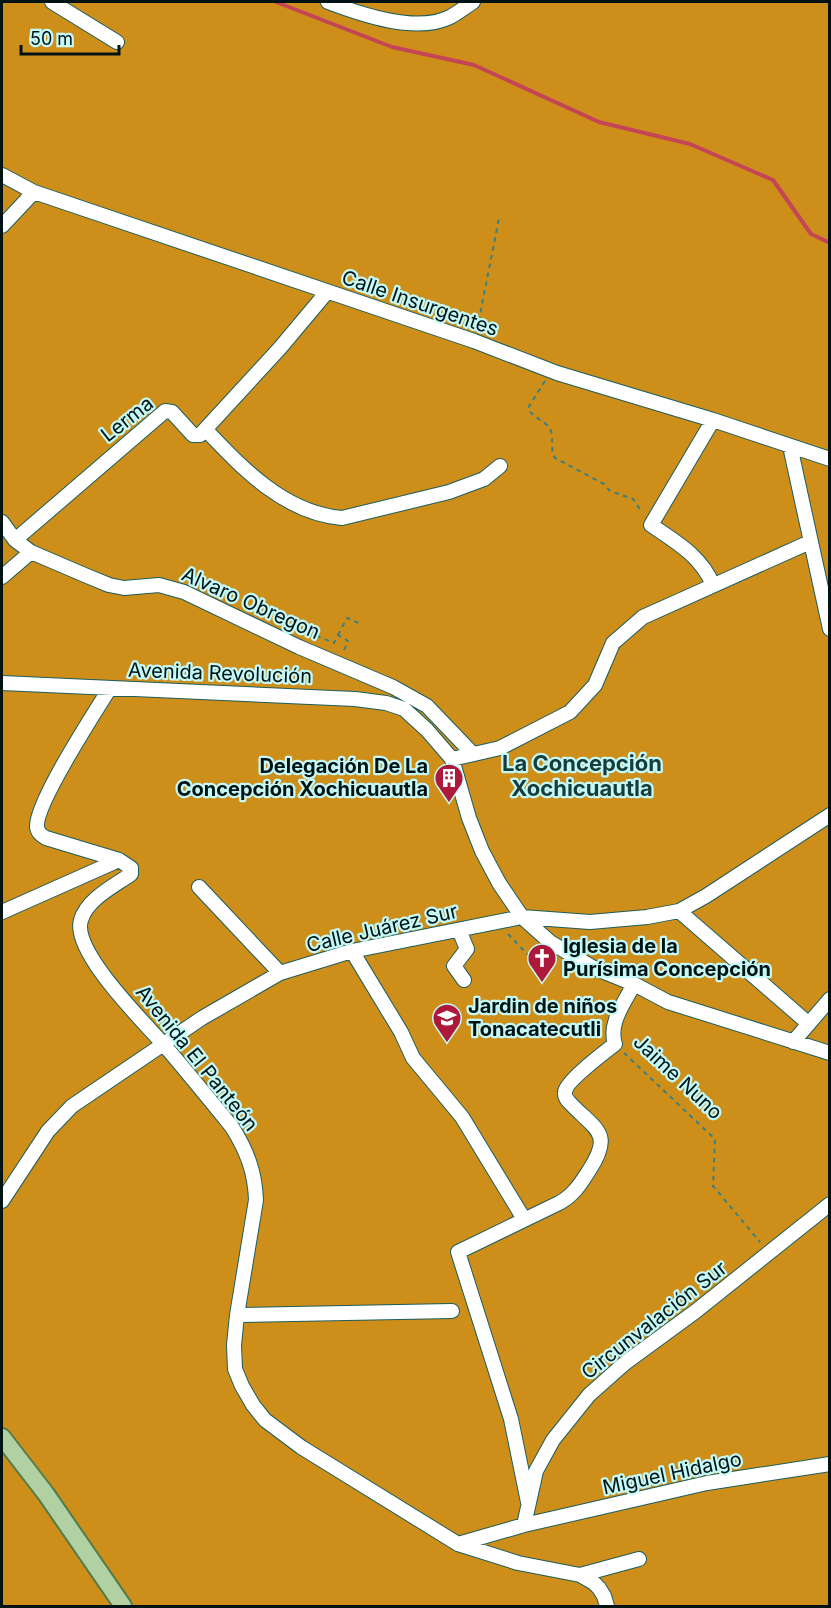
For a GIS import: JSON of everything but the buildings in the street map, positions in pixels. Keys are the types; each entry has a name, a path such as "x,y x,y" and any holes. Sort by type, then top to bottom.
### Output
{"main road":[{"path":"2,1437 46,1494 123,1606"}],"street":[{"path":"52,2 117,42"},
{"path":"328,2 397,22 429,23 449,18 473,2"},
{"name":"Calle Insurgentes","path":"2,175 34,192 474,341 557,374 713,420 830,459"},
{"path":"2,226 34,192"},
{"path":"327,292 206,430 230,455 262,483 307,511 342,518 448,492 484,479 500,466"},
{"name":"Lerma","path":"15,540 165,411 172,412 194,435 200,435 206,430"},
{"path":"713,420 651,525 697,558 713,585"},
{"path":"790,447 830,629"},
{"name":"Alvaro Obregon","path":"2,522 15,540 31,552 109,585 124,588 159,585 184,592 393,687 427,706 473,754"},
{"path":"810,542 643,617 613,643 595,685 570,712 500,748 452,759 469,818 482,851 499,883 522,917 550,942 592,967 634,984 668,1002 830,1053"},
{"path":"2,577 31,552"},
{"name":"Avenida Revolución","path":"2,683 376,701 404,709 427,730 452,759"},
{"path":"110,688 57,776 42,806 37,827 43,836 119,860"},
{"name":"Calle Juárez Sur","path":"2,1201 48,1131 72,1106 202,1017 280,973 352,951 522,917 590,922 647,917 680,911 830,814"},
{"path":"2,912 119,860"},
{"name":"Avenida El Panteón","path":"119,860 131,868 130,874 86,909 80,930 84,945 103,974 134,1013 232,1127 245,1149 253,1170 256,1200 234,1345 235,1369 247,1396 265,1420 301,1447 458,1544 518,1563 580,1575 599,1588 606,1606"},
{"path":"199,887 280,973"},
{"path":"680,911 809,1024"},
{"path":"459,930 467,949 454,966 464,980"},
{"path":"352,951 413,1058 462,1117 524,1219"},
{"name":"Jaime Nuno","path":"615,1044 614,1025 634,984"},
{"path":"793,1042 830,999"},
{"path":"528,1502 511,1419 458,1252 571,1196 600,1152 602,1141 599,1134 568,1100 565,1092 571,1082 615,1044"},
{"name":"Circunvalación Sur","path":"524,1525 536,1471 553,1440 589,1395 625,1363 770,1254 830,1204"},
{"path":"237,1315 452,1311"},
{"name":"Miguel Hidalgo","path":"524,1525 707,1483 830,1464"},
{"path":"458,1544 524,1525"},
{"path":"580,1575 639,1559"}],"path":[{"path":"474,341 499,218"},
{"path":"557,374 547,377 528,408 529,412 549,427 552,432 552,453 555,458 603,484 610,491 633,499 651,525"},
{"path":"285,614 276,619 334,643 347,618 361,624"},
{"path":"336,662 342,656 348,641 338,635"},
{"path":"499,922 534,961"},
{"name":"Jaime Nuno","path":"615,1044 715,1139 713,1186 770,1254"}],"shaded area":[{"path":"2,2 829,2 829,1606 2,1606"}],"waterway":[{"path":"276,2 392,47 474,65 599,122 690,144 773,180 811,234 830,243"}],"place":[{"name":"Delegación De La Concepción Xochicuautla","path":"449,804"},
{"name":"Iglesia de la Purísima Concepción","path":"542,984"},
{"name":"Jardin de niños Tonacatecutli","path":"447,1044"}],"district":[{"name":"La Concepción Xochicuautla","path":"582,776"}]}
